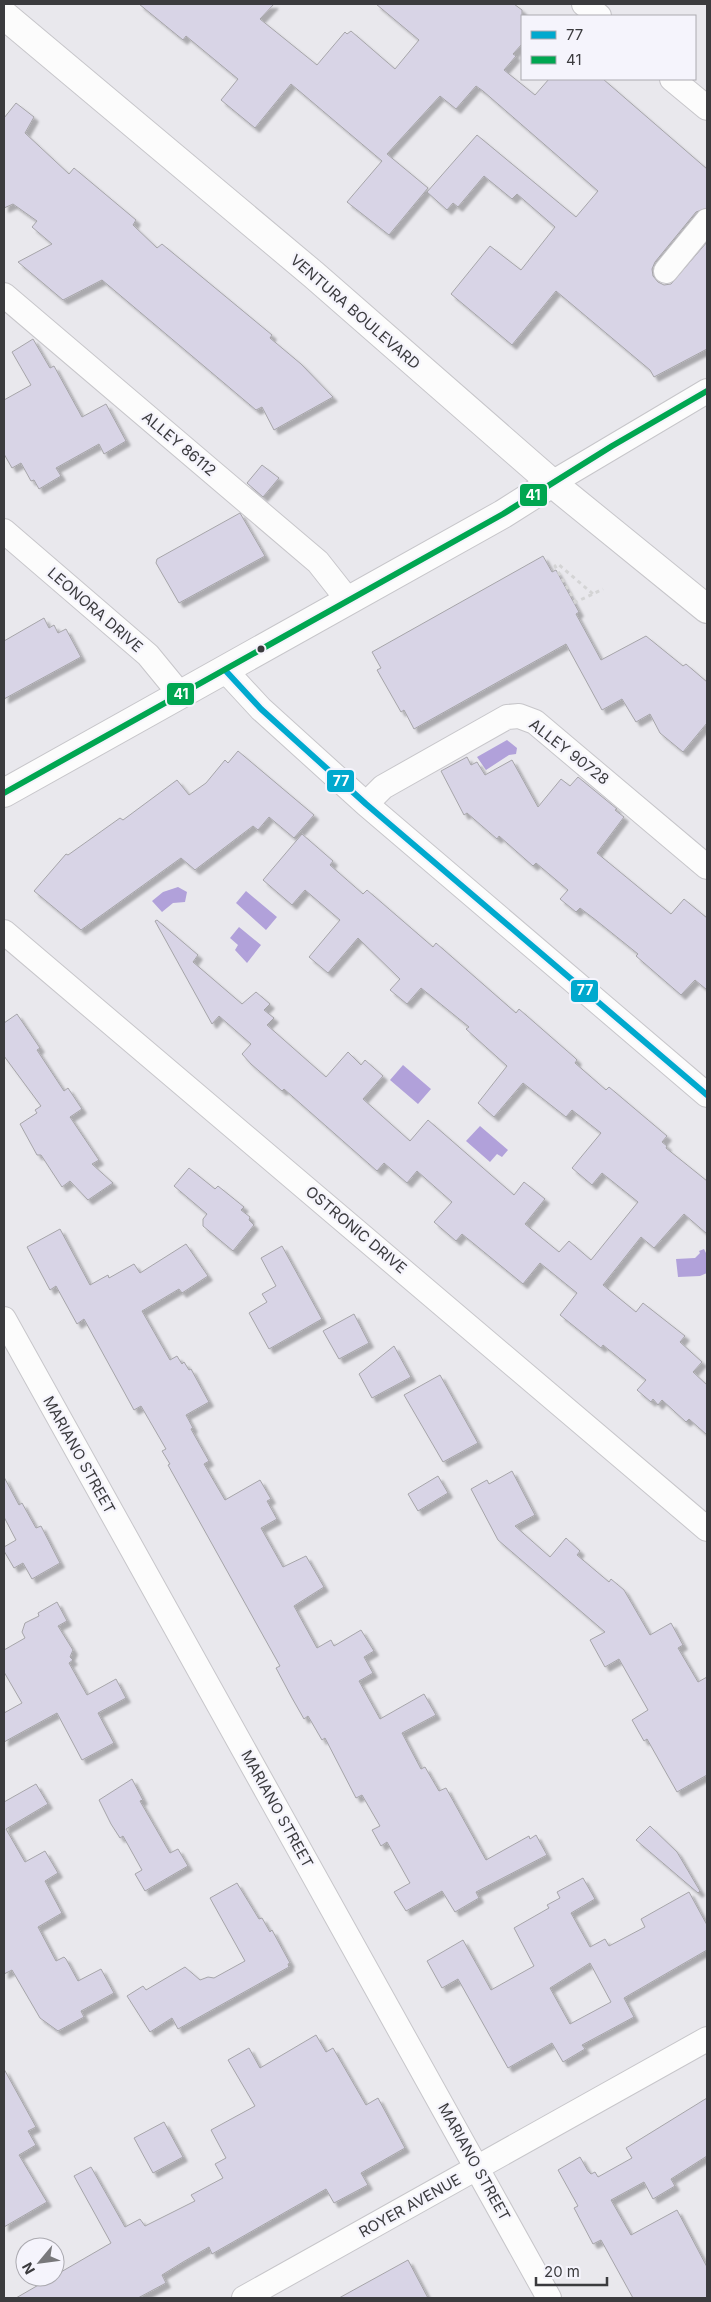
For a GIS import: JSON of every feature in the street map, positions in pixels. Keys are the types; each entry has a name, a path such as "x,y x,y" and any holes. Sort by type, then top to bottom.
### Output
{"main road":[{"name":"VENTURA BOULEVARD","path":"4,15 314,275 552,482 707,609"},
{"path":"4,793 503,514 552,482"}],"street":[{"path":"584,4 598,15"},
{"path":"673,80 707,108"},
{"path":"666,271 707,221"},
{"name":"ALLEY 86112","path":"4,295 318,562 348,600"},
{"path":"552,482 707,392"},
{"name":"LEONORA DRIVE","path":"4,531 148,655 180,694"},
{"path":"225,670 261,709 366,804 707,1095"},
{"name":"ALLEY 90728","path":"366,804 383,787 507,717 519,716 536,722 707,867"},
{"name":"OSTRONIC DRIVE","path":"4,932 707,1529"},
{"name":"MARIANO STREET","path":"4,1319 549,2298"},
{"name":"ROYER AVENUE","path":"244,2298 707,2039"}],"path":[{"path":"593,594 558,564 555,566 575,603 603,590"}],"shaded area":[{"path":"507,740 517,748 516,754 509,755 486,770 477,757"},
{"path":"178,887 187,892 185,902 173,903 162,912 152,901 163,892"},
{"path":"246,891 277,917 266,930 236,903"},
{"path":"239,927 261,945 247,963 235,950 238,945 230,938"},
{"path":"403,1065 431,1089 418,1104 390,1080"},
{"path":"480,1126 508,1150 502,1157 497,1154 490,1162 466,1141"},
{"path":"704,1249 707,1255 707,1273 700,1276 678,1277 676,1259 695,1258 700,1253 699,1251"}],"building":[{"path":"139,4 274,4 260,19 317,65 345,32 347,34 351,31 395,69 419,40 376,4 514,4 522,10 521,45 513,54 516,56 504,70 535,95 548,80 604,80 707,169 707,208 696,212 655,262 652,269 653,276 658,282 664,285 671,284 707,242 707,349 654,377 650,370 556,291 512,345 451,294 490,246 521,270 555,227 517,194 512,199 484,176 458,207 453,203 447,210 427,192 477,135 576,217 598,191 476,86 456,109 440,96 387,154 428,188 389,235 347,202 382,161 291,84 255,128 221,100 238,79 186,36 183,40"},
{"path":"16,103 34,117 25,133 69,174 74,168 136,220 133,225 157,248 162,244 272,335 270,338 301,364 333,397 274,430 262,407 256,410 102,280 63,300 18,262 52,244 32,227 37,221 13,204 4,208 4,118"},
{"path":"33,339 50,368 54,366 82,417 106,404 126,441 104,454 99,444 56,468 61,476 39,489 34,480 31,481 21,463 12,468 4,454 4,400 31,385 12,352"},
{"path":"262,465 279,478 263,497 247,483"},
{"path":"240,513 265,556 179,603 156,563 157,559"},
{"path":"543,556 552,572 556,570 579,612 576,614 601,660 646,636 683,666 686,664 707,682 707,723 683,752 660,733 650,714 636,722 622,699 602,710 566,644 414,729 404,710 401,712 377,670 381,668 372,652"},
{"path":"44,618 49,628 54,625 58,633 66,629 81,657 4,699 4,641"},
{"path":"238,751 314,815 294,838 269,817 258,830 253,826 195,870 181,858 81,930 34,891 66,854 68,855 120,818 123,820 177,780 189,795 206,783 225,760 228,763"},
{"path":"467,757 471,765 477,762 485,775 512,760 538,807 561,779 570,786 578,777 617,809 615,810 624,817 597,853 671,914 684,899 707,918 707,990 695,980 681,995 636,956 638,954 597,921 580,908 576,912 560,899 568,890 536,863 533,866 499,836 497,839 467,813 464,815 441,771"},
{"path":"302,834 333,861 330,865 363,894 367,890 433,947 436,943 516,1013 519,1009 574,1057 577,1060 575,1063 606,1090 609,1087 667,1136 662,1142 667,1146 666,1148 707,1181 707,1234 684,1214 654,1248 641,1237 603,1285 636,1312 643,1303 685,1336 680,1342 702,1362 693,1372 707,1385 707,1435 689,1419 686,1422 662,1400 658,1405 653,1399 651,1402 637,1390 646,1380 603,1345 601,1348 560,1315 577,1293 540,1263 523,1284 462,1234 456,1241 434,1222 452,1202 417,1171 407,1183 384,1163 377,1171 284,1089 282,1091 251,1064 242,1054 251,1044 219,1016 212,1024 155,921 157,920 198,955 193,962 242,1004 256,992 270,1004 264,1010 274,1018 267,1025 326,1077 348,1052 361,1065 365,1060 383,1076 363,1099 410,1141 428,1120 514,1195 524,1182 545,1199 525,1224 559,1252 569,1241 591,1260 638,1202 602,1173 592,1185 572,1168 601,1133 572,1110 566,1117 523,1083 494,1117 478,1103 507,1066 466,1029 469,1027 421,988 407,1004 390,990 400,979 358,938 328,973 309,957 340,920 305,890 292,905 263,880"},
{"path":"17,1014 40,1048 37,1050 64,1091 68,1088 82,1109 70,1117 99,1160 92,1164 113,1183 88,1200 70,1181 62,1187 41,1155 37,1155 20,1124 37,1113 35,1110 41,1106 4,1056 4,1023"},
{"path":"189,1168 215,1189 218,1186 244,1207 241,1210 250,1217 249,1220 254,1225 233,1251 203,1226 203,1219 207,1214 174,1186"},
{"path":"60,1229 90,1285 108,1275 109,1278 134,1264 140,1273 186,1244 208,1276 182,1293 179,1289 142,1311 170,1360 177,1356 182,1364 184,1362 189,1370 191,1369 209,1402 186,1415 193,1428 191,1429 209,1461 204,1464 225,1500 260,1480 271,1499 267,1501 277,1519 261,1528 283,1567 306,1556 324,1587 294,1606 317,1648 331,1640 334,1646 361,1630 374,1651 364,1657 373,1673 359,1681 380,1719 424,1694 436,1715 402,1733 421,1769 425,1767 439,1791 446,1788 486,1860 529,1836 530,1839 536,1835 547,1855 476,1892 479,1898 455,1912 442,1891 406,1911 394,1892 410,1883 387,1842 381,1846 372,1830 380,1826 362,1795 356,1798 325,1738 322,1740 308,1716 304,1719 292,1698 276,1668 280,1666 168,1465 170,1464 162,1451 166,1449 141,1406 134,1410 84,1319 77,1324 56,1286 50,1290 27,1247"},
{"path":"282,1246 322,1319 269,1349 249,1313 267,1302 262,1294 276,1286 261,1258"},
{"path":"354,1314 369,1343 339,1359 323,1331"},
{"path":"394,1346 411,1377 372,1398 359,1374"},
{"path":"440,1375 478,1443 443,1462 404,1395"},
{"path":"512,1471 535,1515 515,1526 550,1557 566,1538 580,1551 577,1555 609,1582 611,1579 624,1590 650,1635 671,1623 683,1645 678,1648 698,1682 707,1677 707,1775 677,1792 647,1739 644,1741 632,1720 648,1710 619,1659 605,1667 590,1640 605,1632 498,1540 471,1489 487,1480 489,1484"},
{"path":"438,1476 448,1493 418,1511 408,1494"},
{"path":"4,1477 19,1505 22,1503 36,1528 41,1526 60,1563 32,1579 23,1563 14,1568 4,1551 4,1547 16,1540 4,1517"},
{"path":"57,1602 67,1621 58,1626 73,1650 70,1657 73,1660 69,1663 87,1695 116,1679 126,1698 98,1713 114,1743 82,1760 57,1713 4,1742 4,1713 22,1703 4,1672 4,1650 25,1638 22,1632 25,1623 39,1616 38,1613"},
{"path":"132,1779 143,1800 140,1801 170,1853 178,1849 188,1866 145,1891 135,1874 142,1870 123,1836 120,1838 111,1824 99,1800"},
{"path":"36,1784 48,1804 6,1829 25,1862 45,1851 58,1873 45,1881 62,1913 38,1927 56,1961 64,1957 78,1981 101,1969 114,1993 81,2011 84,2017 58,2031 40,2018 12,1970 4,1974 4,1802"},
{"path":"650,1826 677,1852 700,1891 698,1893 636,1840"},
{"path":"583,1878 595,1899 571,1913 590,1947 605,1939 609,1946 645,1927 641,1919 689,1892 707,1925 707,1950 624,1998 634,2017 582,2045 585,2049 563,2062 552,2043 508,2068 458,1979 442,1988 427,1961 463,1940 491,1990 534,1966 514,1928 549,1908 547,1905 560,1898 557,1892","holes":["590,1963 611,2002 570,2024 550,1988"]},
{"path":"237,1883 259,1919 262,1918 270,1932 272,1930 290,1963 288,1964 289,1967 178,2029 172,2018 150,2032 127,1996 143,1986 146,1990 185,1967 200,1980 208,1977 214,1978 245,1961 210,1898"},
{"path":"316,2035 326,2052 333,2048 366,2105 378,2098 405,2148 361,2173 368,2185 334,2203 326,2189 212,2254 209,2247 183,2262 162,2275 166,2283 138,2298 16,2298 35,2287 65,2287 65,2270 111,2243 74,2176 91,2167 125,2227 140,2219 145,2226 195,2201 191,2195 223,2178 215,2164 226,2158 211,2130 255,2106 228,2060 249,2048 260,2068"},
{"path":"4,2069 36,2127 28,2131 36,2145 19,2155 47,2202 4,2227"},
{"path":"707,2098 707,2156 671,2179 675,2186 653,2199 644,2182 611,2200 631,2235 677,2210 707,2267 707,2298 633,2298 601,2240 593,2244 574,2208 578,2206 558,2170 580,2157 588,2171 591,2174 595,2172 598,2177 632,2158 626,2148"},
{"path":"164,2122 183,2157 153,2173 134,2138"},
{"path":"408,2260 428,2298 339,2298"}],"transit line":[{"name":"41","path":"4,793 503,514 612,446 707,391"},
{"name":"77","path":"225,670 261,709 366,804 707,1095"}]}
